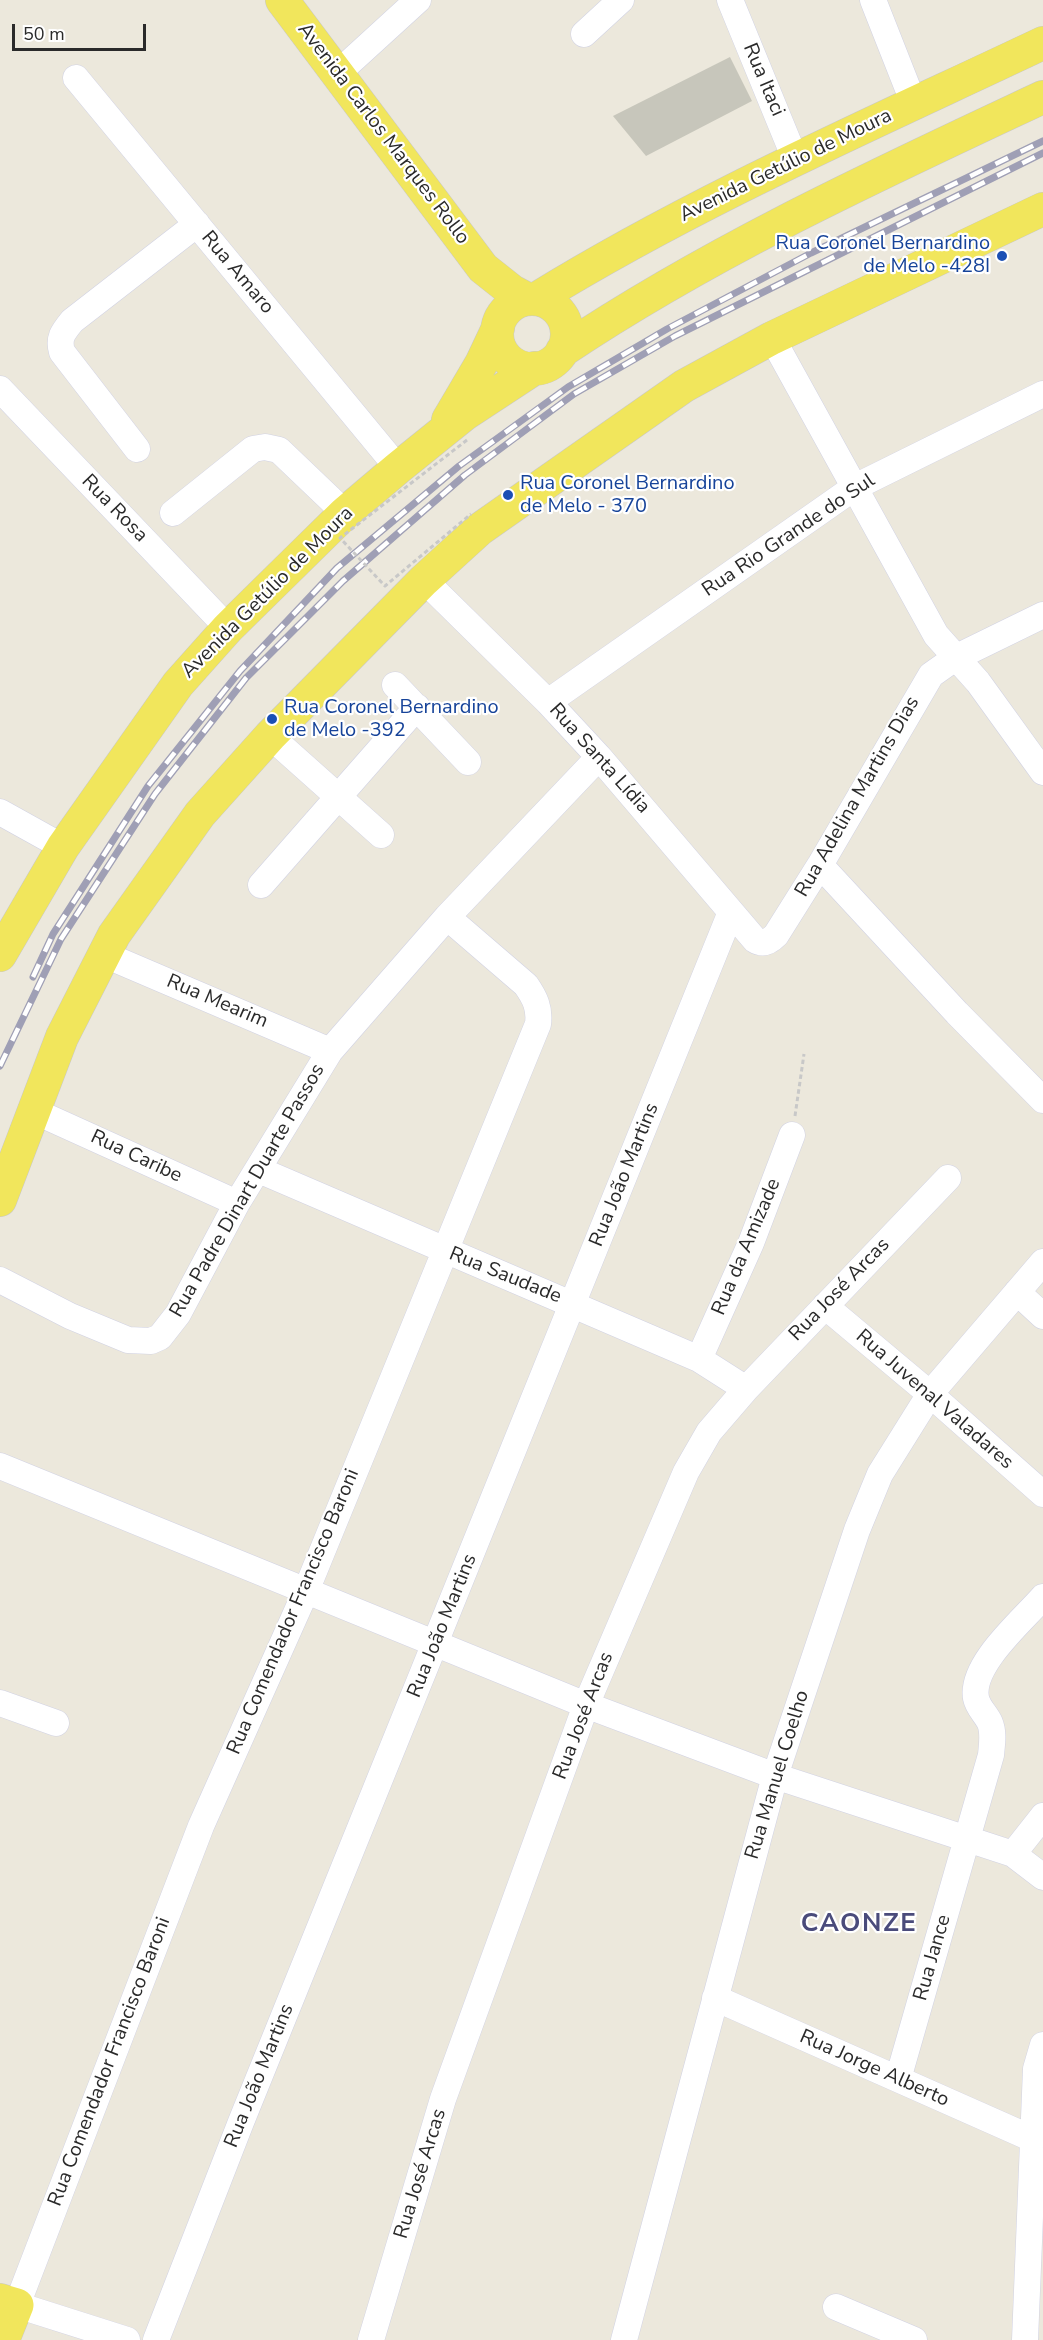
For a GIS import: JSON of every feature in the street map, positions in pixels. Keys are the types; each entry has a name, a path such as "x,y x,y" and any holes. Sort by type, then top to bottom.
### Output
{"main road":[{"name":"Avenida Carlos Marques Rollo","path":"282,0 483,268 499,282 531,299"},
{"name":"Avenida Getúlio de Moura","path":"531,299 632,241 1043,43"},
{"path":"562,351 567,334 563,318 552,305 531,299 510,307 499,325 499,344 507,357 520,366 535,368 551,363 562,351 632,304 700,265 1043,97"},
{"path":"0,1200 62,1037 103,954 200,814 270,736 424,580 480,529 684,386 772,338 1043,209"},
{"name":"Avenida Carlos Marques Rollo","path":"483,268 499,325"},
{"name":"Avenida Getúlio de Moura","path":"454,436 499,325"},
{"name":"Avenida Getúlio de Moura","path":"0,955 63,847 178,684 228,628 345,513 398,468 454,436 535,368"},
{"name":"Rua Comendador Francisco Baroni","path":"3,2340 9,2302"}],"street":[{"path":"338,73 418,0"},
{"path":"584,34 621,0"},
{"name":"Rua Itaci","path":"730,0 796,160"},
{"path":"873,0 914,104"},
{"name":"Rua Amaro","path":"76,78 398,468"},
{"path":"136,449 62,352 59,342 72,321 197,224"},
{"path":"772,338 936,635 978,682 1043,772"},
{"name":"Rua Rosa","path":"0,389 228,628"},
{"name":"Rua Rio Grande do Sul","path":"548,702 855,487 1043,394"},
{"path":"173,513 254,448 265,447 279,450 345,513"},
{"name":"Rua Santa Lídia","path":"424,580 548,702 599,757 755,940 766,942"},
{"name":"Rua Adelina Martins Dias","path":"766,942 776,935 820,865 931,675 955,658 1043,615"},
{"path":"395,685 468,762"},
{"path":"261,885 417,707"},
{"path":"270,736 381,834"},
{"name":"Rua Padre Dinart Duarte Passos","path":"0,1280 105,1332 128,1340 151,1341 160,1337 178,1314 237,1203 330,1051 447,917 599,757"},
{"path":"0,813 63,847"},
{"path":"820,865 957,1013 1043,1100"},
{"name":"Rua João Martins","path":"156,2340 241,2122 731,912"},
{"name":"Rua Comendador Francisco Baroni","path":"9,2302 201,1826 306,1591 533,1039 539,1013 535,998 526,985 447,917"},
{"name":"Rua Mearim","path":"103,954 330,1051"},
{"name":"Rua Caribe","path":"34,1111 237,1203"},
{"name":"Rua da Amizade","path":"699,1359 751,1243 792,1135"},
{"name":"Rua Saudade","path":"259,1170 699,1359 746,1389"},
{"name":"Rua José Arcas","path":"371,2340 443,2099 585,1705 686,1472 709,1432 746,1389 948,1178"},
{"name":"Rua Manuel Coelho","path":"624,2340 775,1776 857,1530 880,1474 930,1394 1043,1262"},
{"path":"1017,1293 1043,1316"},
{"name":"Rua Juvenal Valadares","path":"825,1306 930,1394 1043,1494"},
{"path":"0,1466 585,1705 775,1776 1013,1854 1043,1877"},
{"name":"Rua Jance","path":"898,2079 991,1755 993,1736 989,1722 977,1700 975,1685 979,1673 990,1656 1043,1597"},
{"path":"0,1703 56,1724"},
{"path":"1013,1854 1043,1816"},
{"name":"Rua Jorge Alberto","path":"715,1998 1033,2139"},
{"path":"1025,2340 1036,2069 1043,2045"},
{"path":"9,2302 127,2340"},
{"path":"836,2307 914,2340"}],"path":[{"path":"454,436 340,538 385,586 471,514"},
{"path":"792,1135 804,1054"}],"building":[{"path":"730,57 752,101 646,156 613,116"}],"railway":[{"path":"33,977 53,934 148,786 240,671 337,568 459,466 568,387 667,329 811,253 1043,141"},
{"path":"0,1066 61,939 155,794 246,678 343,581 465,475 574,394 675,336 1043,153"}],"place":[{"name":"Rua Coronel Bernardino de Melo -428I","path":"1002,256"},
{"name":"Rua Coronel Bernardino de Melo - 370","path":"508,495"},
{"name":"Rua Coronel Bernardino de Melo -392","path":"272,719"}],"district":[{"name":"CAONZE","path":"859,1925"}]}
